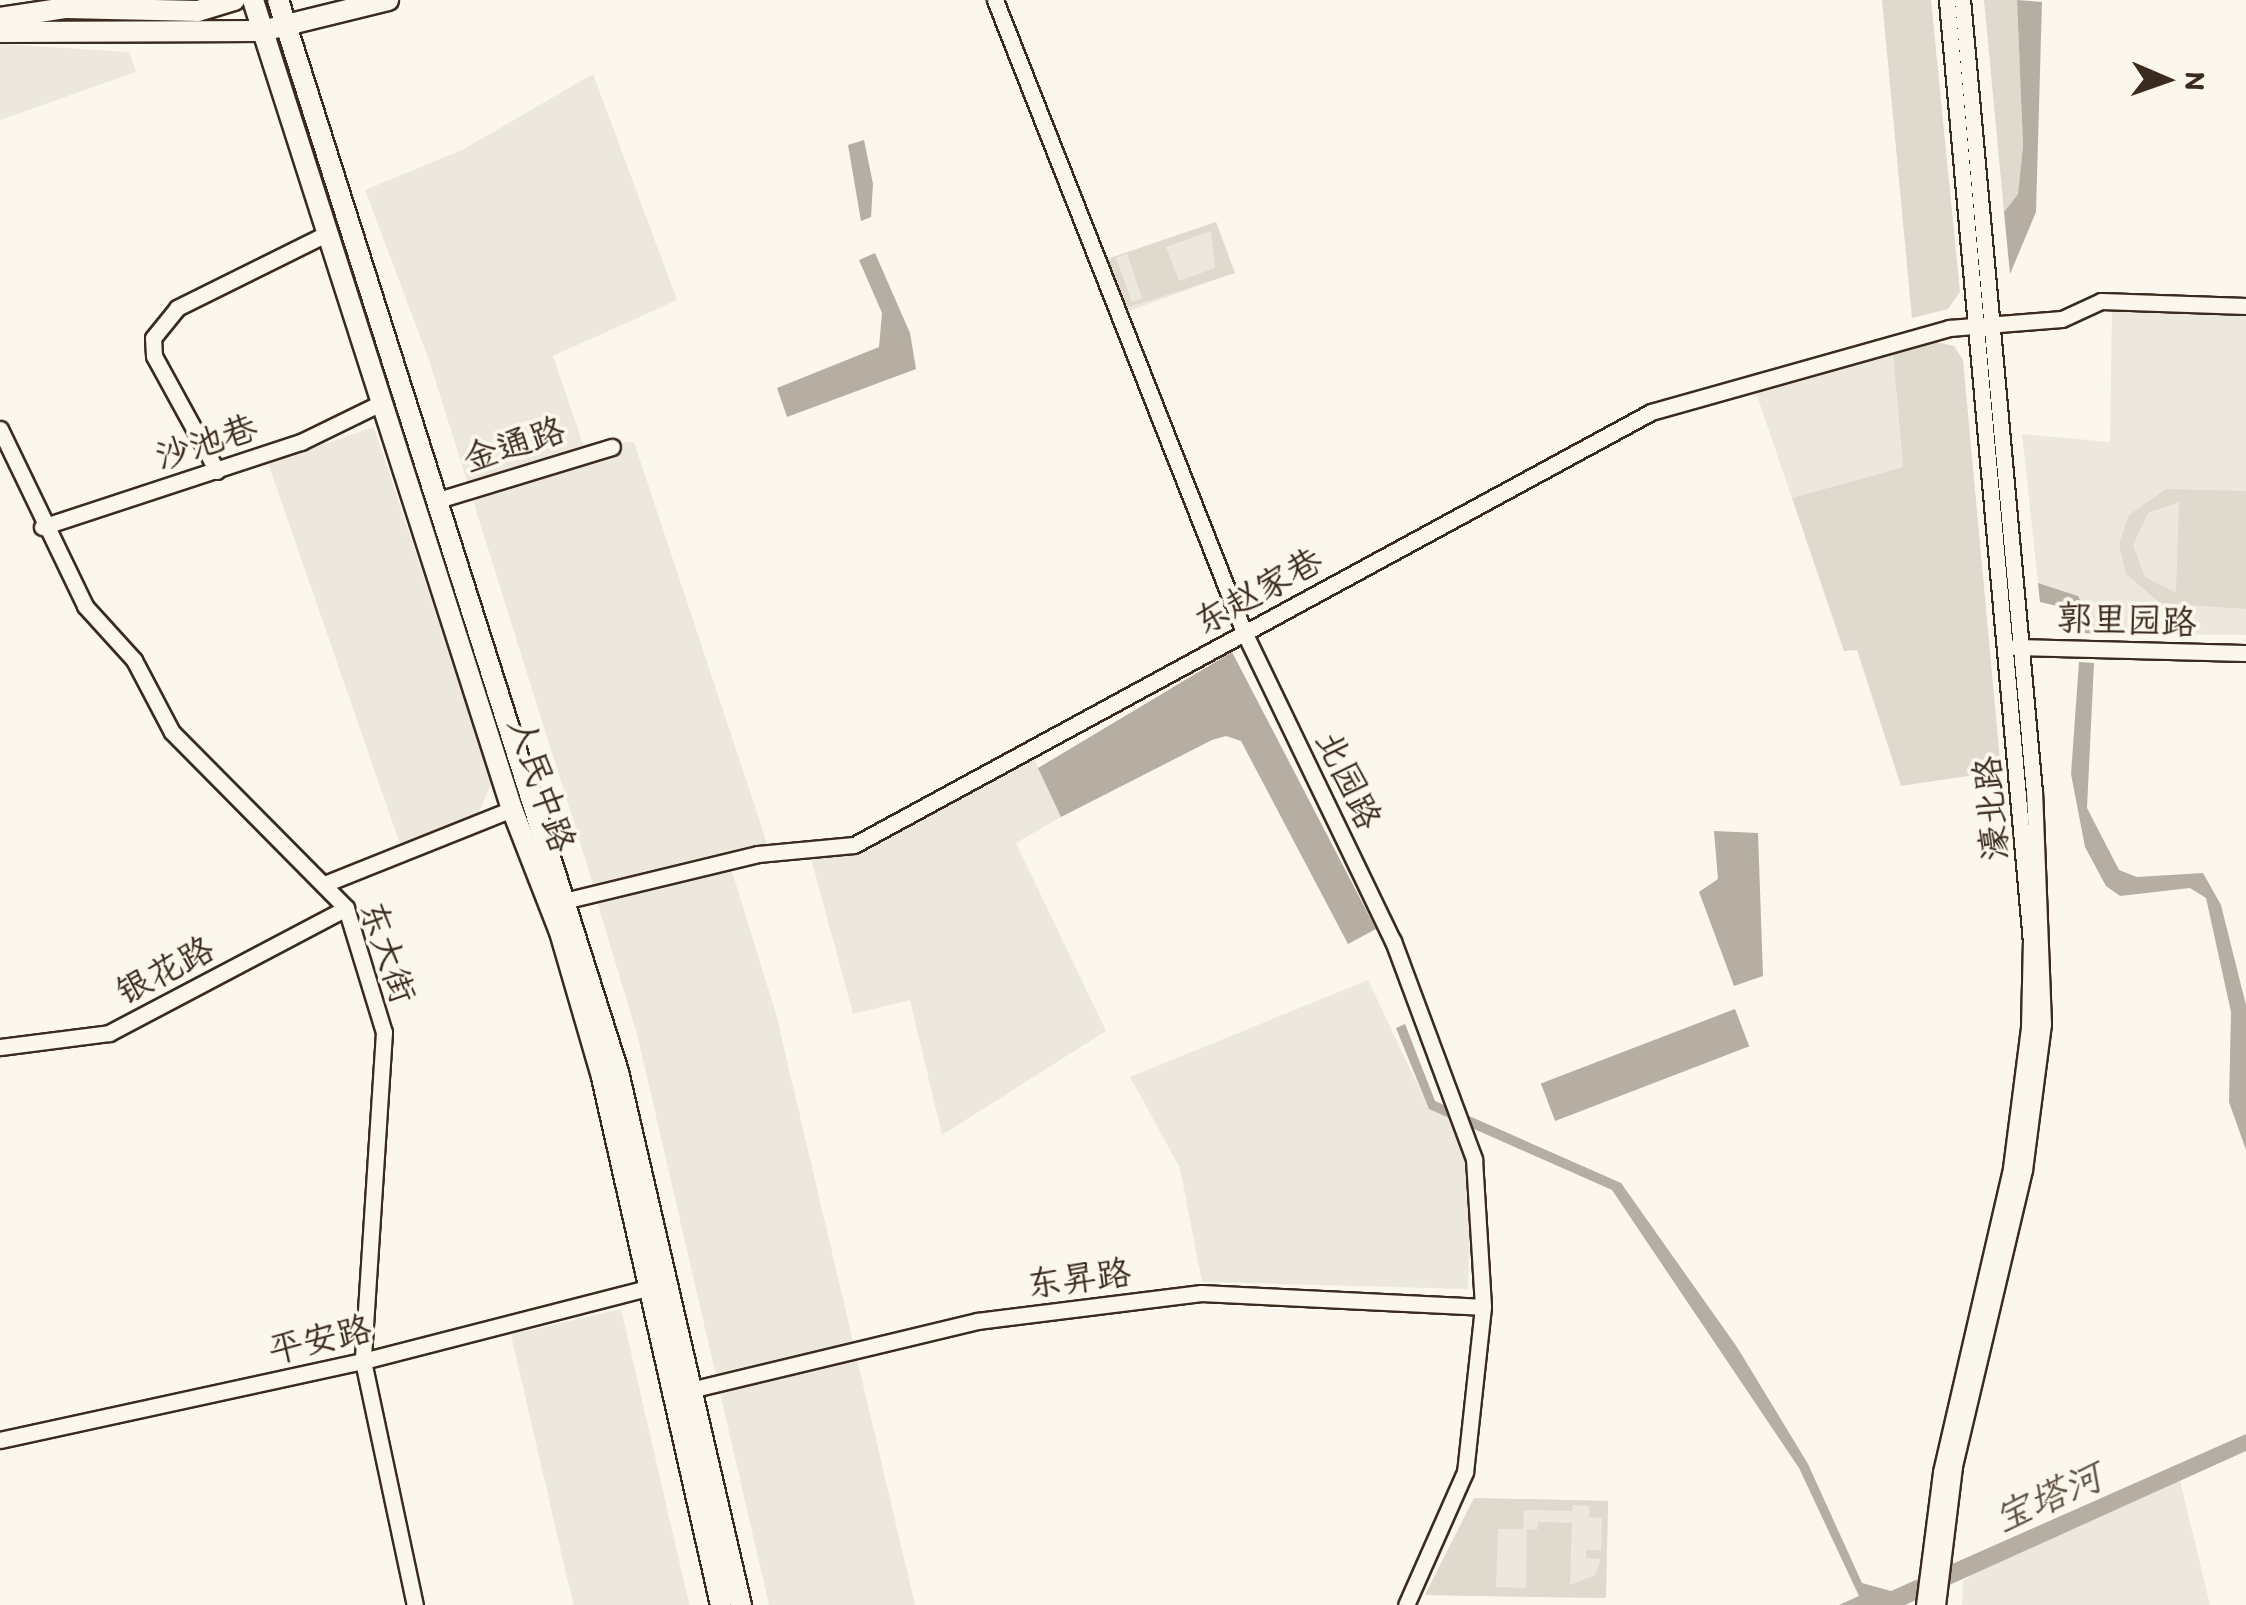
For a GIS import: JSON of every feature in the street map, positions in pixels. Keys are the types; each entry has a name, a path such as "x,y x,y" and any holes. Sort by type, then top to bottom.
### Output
{"main road":[{"path":"0,18 66,8 198,11 234,0"},
{"name":"人民中路","path":"253,0 512,809 560,932 651,1287 721,1605"},
{"name":"人民中路","path":"278,0 499,710 568,900 618,1072 740,1605"},
{"path":"0,32 262,31 388,0"}],"street":[{"name":"北园路","path":"996,0 1244,632 1393,941 1467,1136 1479,1185 1483,1307 1466,1472 1406,1605"},
{"name":"濠北路","path":"1924,1605 2011,1168 2028,1027 2031,942 2014,647 1947,0"},
{"name":"濠北路","path":"1962,0 1983,324"},
{"path":"217,471 154,356 153,338 177,308 328,234"},
{"name":"东赵家巷","path":"568,900 758,854 854,845 1651,412 1734,384 1983,324 2062,319 2101,301 2246,306"},
{"name":"沙池巷","path":"42,527 301,442 384,402"},
{"name":"东大街","path":"0,429 42,527 85,606 134,660 172,732 327,883 346,908 384,1032 363,1361 415,1605"},
{"name":"金通路","path":"435,500 612,448"},
{"name":"郭里园路","path":"2014,647 2246,653"},
{"path":"327,883 512,809"},
{"name":"银花路","path":"0,1047 108,1033 346,908"},
{"name":"平安路","path":"0,1440 363,1361 651,1287"},
{"name":"东昇路","path":"690,1390 977,1321 1201,1293 1483,1307"},
{"name":"濠北路","path":"1935,1556 1937,1605"}],"shaded area":[{"path":"1882,0 1931,0 1960,292 1948,309 1912,318"},
{"path":"1984,0 2017,0 2023,146 2018,194 2004,212"},
{"path":"2017,0 2042,2 2036,212 2010,274 2004,212 2018,194 2023,146"},
{"path":"0,44 129,52 136,72 0,120"},
{"path":"593,74 677,300 553,356 583,444 634,442 768,846 593,884 429,360 365,190 462,150"},
{"path":"864,140 873,184 871,217 861,221 848,145"},
{"path":"1216,222 1234,273 1126,312 1108,261"},
{"path":"1216,222 1235,273 1126,308 1107,259","holes":["1211,231 1215,268 1179,281 1166,247","1127,254 1142,298 1132,302 1116,258"]},
{"path":"875,253 910,333 916,369 787,417 777,388 879,347 882,313 859,260"},
{"path":"2112,311 2246,313 2246,635 2099,634 2078,596 2038,583 2022,434 2110,442"},
{"path":"1936,342 1954,346 1963,360 2001,771 1901,786 1857,650 1844,651 1792,498 1903,467 1893,354"},
{"path":"1893,354 1903,467 1792,498 1754,387"},
{"path":"374,427 492,783 475,820 402,850 268,463"},
{"path":"2166,489 2246,491 2246,609 2160,603 2126,574 2119,544 2129,515","holes":["2179,502 2176,592 2145,577 2133,545 2148,513"]},
{"path":"2038,583 2078,596 2099,634 2085,633 2084,620 2074,610 2040,602"},
{"path":"1232,652 1376,929 1348,944 1241,741 1226,736 1212,740 1061,817 1038,768"},
{"path":"2079,662 2094,663 2087,808 2119,870 2137,877 2203,873 2221,905 2246,1005 2246,1150 2229,1102 2231,1012 2206,898 2190,888 2120,896 2106,886 2085,847 2071,774"},
{"path":"1033,756 1061,817 1016,843 1106,1031 942,1135 910,1000 853,1014 811,858 855,853"},
{"path":"1714,831 1758,833 1763,976 1734,986 1699,892 1718,879"},
{"path":"731,868 776,1014 915,1605 769,1605 637,1034 598,905 601,898"},
{"path":"1368,980 1429,1109 1459,1122 1471,1181 1468,1289 1202,1282 1180,1168 1130,1077"},
{"path":"1735,1009 1749,1046 1555,1121 1541,1084"},
{"path":"1405,1024 1435,1101 1621,1183 1737,1347 1808,1464 1862,1583 1891,1591 2246,1434 2246,1451 1905,1605 1839,1605 1859,1596 1799,1468 1612,1190 1429,1109 1396,1028"},
{"path":"621,1309 689,1605 573,1605 511,1334"},
{"path":"2180,1480 2210,1605 1962,1605 1963,1581 1998,1558"},
{"path":"1474,1498 1608,1501 1606,1598 1425,1595"},
{"path":"1474,1498 1608,1501 1606,1598 1425,1595","holes":["1573,1505 1589,1506 1589,1517 1602,1518 1601,1550 1586,1550 1586,1558 1601,1559 1595,1575 1570,1585 1572,1523 1538,1522 1537,1530 1527,1529 1526,1588 1496,1587 1498,1529 1523,1529 1524,1510 1572,1511"]}],"water label":[{"name":"宝塔河","path":"2048,1498"}]}
